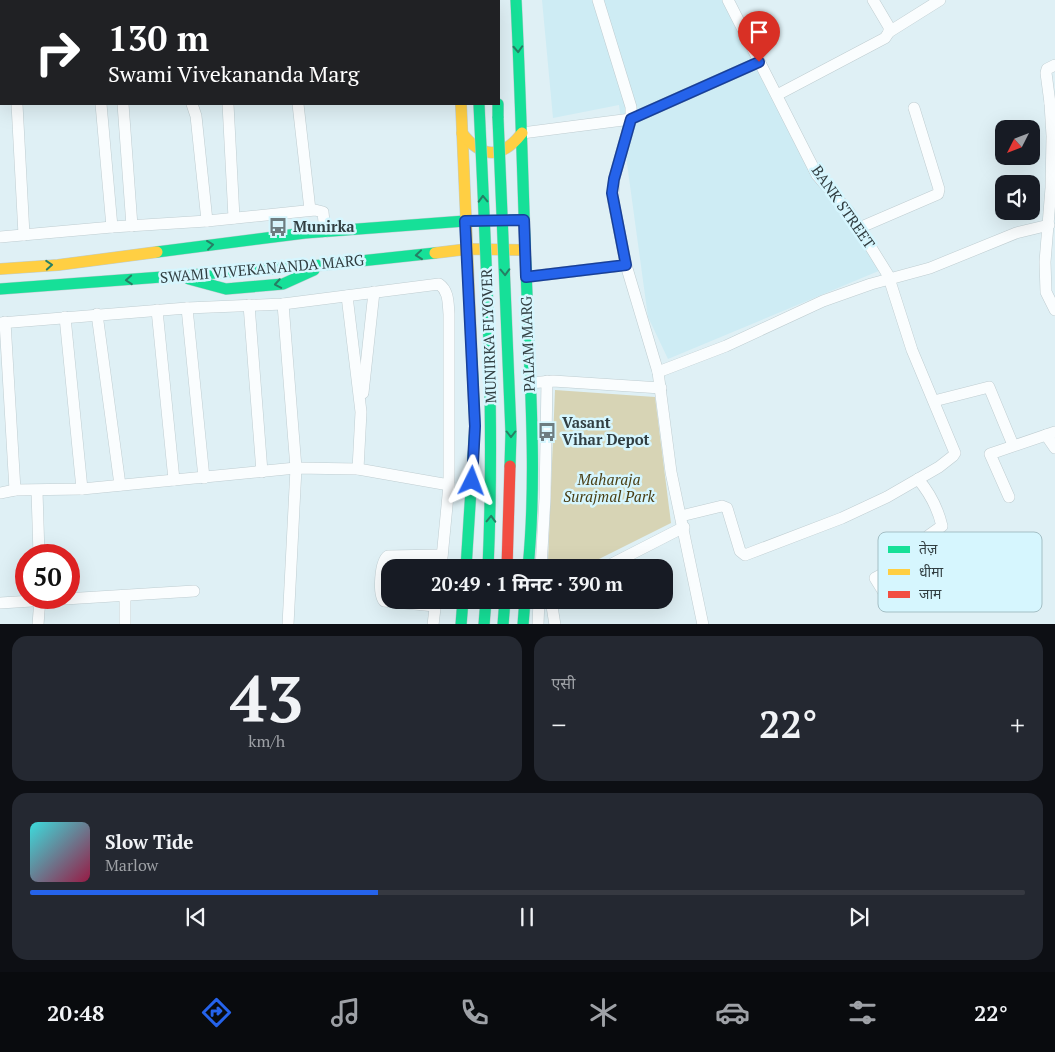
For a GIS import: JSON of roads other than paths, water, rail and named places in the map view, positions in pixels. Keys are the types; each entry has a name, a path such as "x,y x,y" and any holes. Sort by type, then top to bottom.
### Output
{"main road":[{"name":"PALAM MARG","path":"516,0 532,425 532,526 529,559"},
{"path":"461,105 475,426 467,559"},
{"name":"MUNIRKA FLYOVER","path":"479,105 493,431 489,559"},
{"name":"MUNIRKA FLYOVER","path":"498,105 511,433 507,559"},
{"path":"462,133 469,144 480,151 492,154 504,151 515,144 522,133"},
{"name":"SWAMI VIVEKANANDA MARG","path":"0,269 58,265 305,233 465,221 524,220"},
{"name":"SWAMI VIVEKANANDA MARG","path":"0,289 323,265 468,250 525,250"},
{"path":"178,276 226,289 283,284 323,265"},
{"path":"461,624 462,609"},
{"path":"484,624 485,609"},
{"path":"503,624 504,609"},
{"path":"523,624 524,609"}],"street":[{"path":"598,0 631,107 631,119 614,179 612,193 626,265 658,372 670,464 703,624"},
{"name":"BANK STREET","path":"728,0 819,178 849,212 890,280 912,350 955,453 939,467 918,479"},
{"path":"873,0 889,27 889,32"},
{"path":"777,95 885,38 889,32 940,0"},
{"path":"522,133 631,119 759,62"},
{"path":"1055,65 1048,69 1046,74 1052,107 1053,137 1049,225 1045,262 1055,310"},
{"path":"17,105 24,234"},
{"path":"101,105 112,227"},
{"path":"123,105 132,226"},
{"path":"192,105 196,116 207,221"},
{"path":"228,105 234,218"},
{"path":"298,105 310,210"},
{"path":"859,228 938,194 939,189 914,108"},
{"path":"0,236 207,221 310,210 324,212 325,232"},
{"path":"658,372 726,346 823,301 871,284 930,268 1016,233 1049,225"},
{"path":"526,277 626,265"},
{"path":"14,490 2,322 187,308 283,304 439,284 446,292 449,314 450,486 442,559"},
{"path":"358,468 361,412 374,292"},
{"path":"347,296 361,412"},
{"path":"283,304 296,468 288,624"},
{"path":"249,306 262,472"},
{"path":"187,308 204,478"},
{"path":"157,310 174,480"},
{"path":"97,314 120,485"},
{"path":"65,317 82,488"},
{"path":"530,383 546,381 661,388"},
{"path":"541,559 545,498 546,381"},
{"path":"934,401 989,387 1013,445"},
{"path":"1009,497 990,454 1051,433 1055,448"},
{"path":"0,493 14,490 82,488 204,478 296,468 358,468 450,486"},
{"path":"619,559 682,521 724,506 729,512 740,552 745,555 842,518 887,497 918,479 926,489 938,513 942,526 941,529 935,532"},
{"path":"37,490 39,544"},
{"path":"385,559 388,556 442,555"},
{"path":"381,584 381,597"},
{"path":"80,598 194,591"},
{"path":"125,596 125,624"},
{"path":"0,603 15,602"},
{"path":"38,624 39,609"},
{"path":"434,624 435,609"},
{"path":"538,624 539,609"},
{"path":"552,609 555,624"}],"place":[{"name":"Munirka","path":"278,227"},
{"name":"Vasant Vihar Depot","path":"547,432"}],"park label":[{"name":"Maharaja Surajmal Park","path":"609,488"}]}
